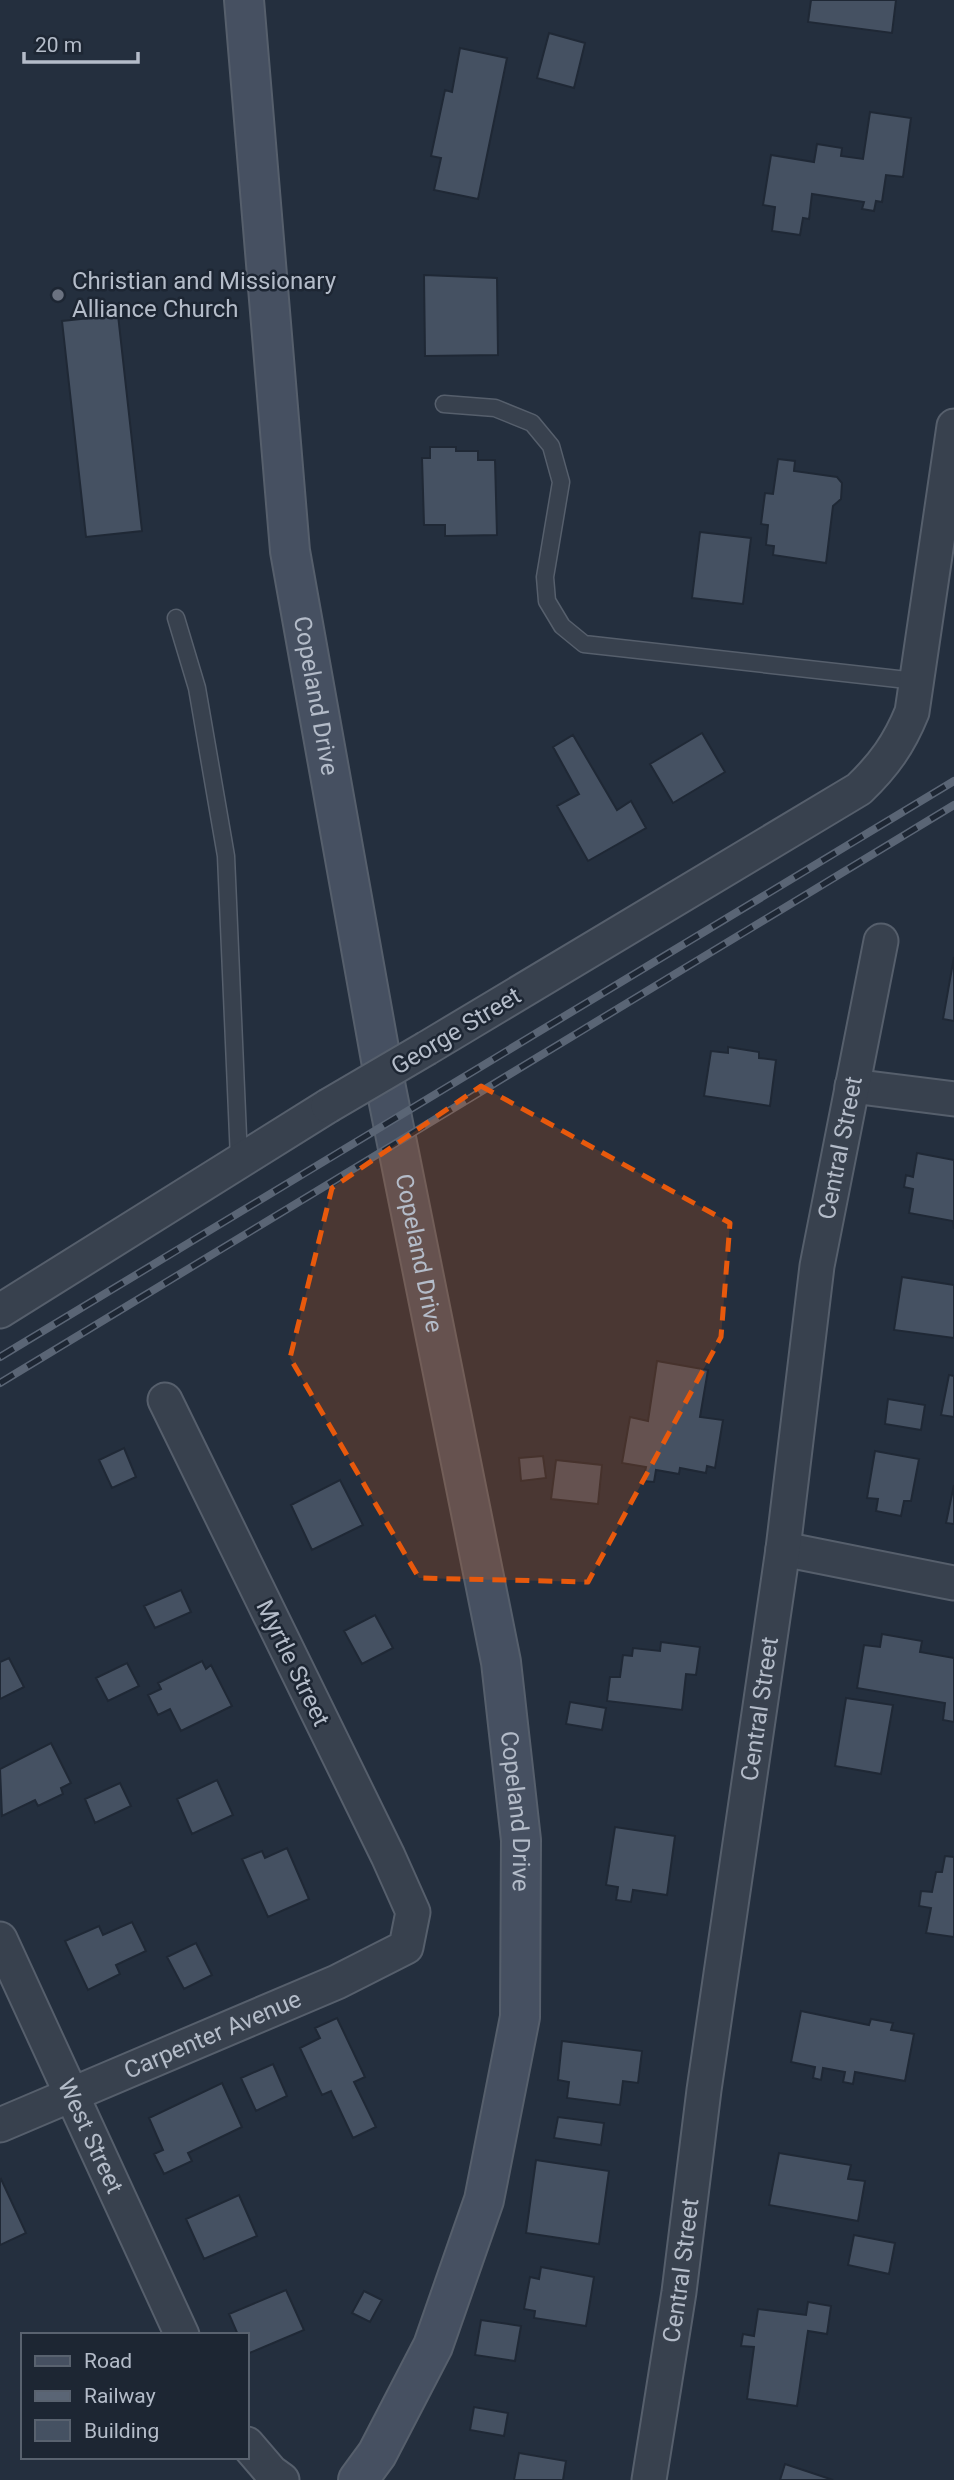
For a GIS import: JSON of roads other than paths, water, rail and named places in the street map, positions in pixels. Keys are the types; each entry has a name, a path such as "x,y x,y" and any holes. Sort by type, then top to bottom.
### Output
{"main road":[{"name":"Copeland Drive","path":"244,0 290,551 386,1088 502,1662 521,1840 520,2017 484,2200 433,2346 376,2455 358,2480"}],"street":[{"path":"916,681 947,533 954,426"},
{"name":"George Street","path":"0,1311 239,1159 859,789 885,764 901,740 912,712 916,681"},
{"name":"Central Street","path":"649,2480 680,2292 704,2090 783,1549 817,1266 881,941"},
{"path":"852,1086 954,1099"},
{"name":"Myrtle Street","path":"165,1400 388,1856 413,1912 409,1929"},
{"path":"783,1549 954,1583"},
{"name":"Carpenter Avenue","path":"0,2125 337,1982 406,1947 409,1929"},
{"name":"West Street","path":"0,1939 181,2333"},
{"path":"248,2445 271,2472 282,2480"}],"lane":[{"path":"444,404 495,408 532,423 551,446 561,482 545,578 547,601 562,626 584,644 916,681"},
{"path":"176,618 197,688 226,856 239,1159"}],"railway":[{"path":"0,1357 954,781"},
{"path":"0,1383 954,805"}],"place":[{"name":"Christian and Missionary Alliance Church","path":"58,295"}]}
